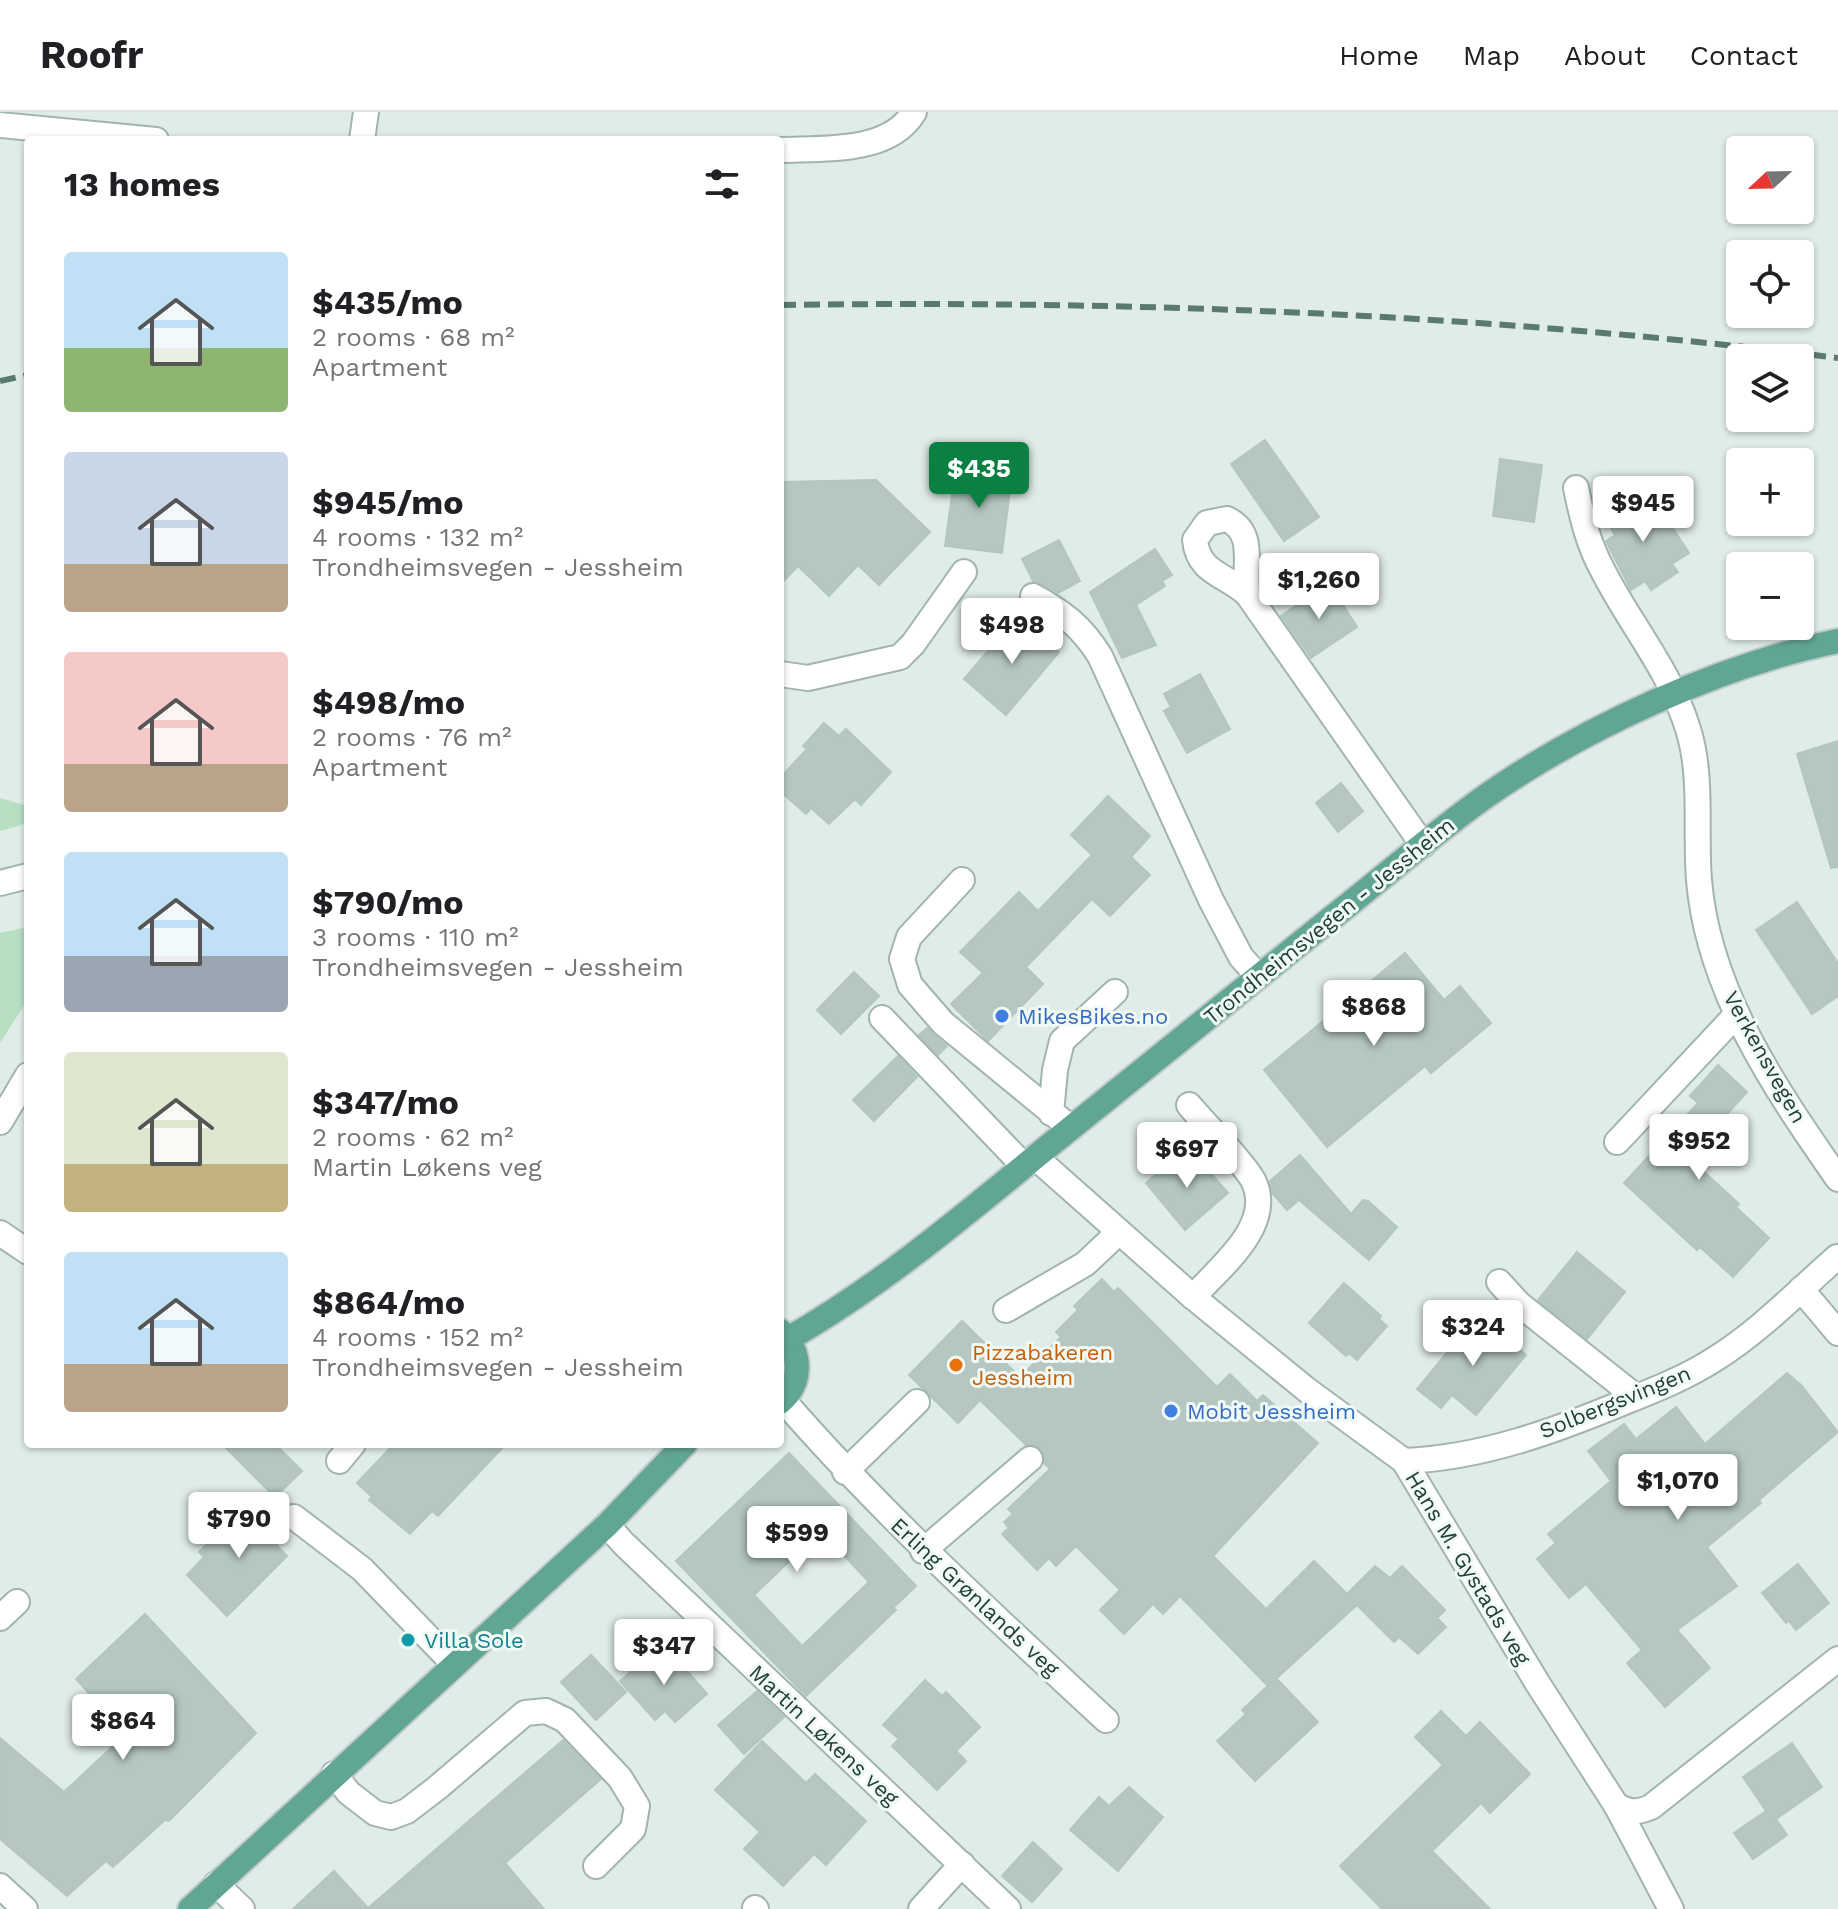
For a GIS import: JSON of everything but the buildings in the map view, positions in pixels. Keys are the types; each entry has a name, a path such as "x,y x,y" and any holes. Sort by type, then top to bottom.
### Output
{"main road":[{"name":"Trondheimsvegen - Jessheim","path":"784,1335 849,1302 925,1249 1258,976 1490,793 1560,751 1673,694 1727,672 1807,647 1838,641"},
{"path":"784,1335 798,1363 792,1389 784,1399"},
{"path":"190,1909 607,1525 681,1448"}],"street":[{"path":"363,136 366,112"},
{"path":"784,150 854,145 879,140 898,131 914,112"},
{"path":"0,125 114,136"},
{"name":"Verkensvegen","path":"1576,488 1585,530 1602,570 1657,659 1695,756 1699,881 1710,946 1737,1014 1773,1079 1838,1179"},
{"path":"784,675 808,678 900,657 913,644 964,572"},
{"path":"1248,595 1423,845"},
{"path":"1033,596 1063,612 1084,630 1100,656 1211,900 1241,957 1258,976"},
{"path":"0,883 24,877"},
{"path":"962,880 909,937 902,959 910,985 943,1023 1071,1128"},
{"path":"1051,1113 1055,1070 1062,1041 1115,992"},
{"path":"1617,1142 1737,1014"},
{"name":"Hans M. Gystads veg","path":"882,1018 1030,1162 1307,1390 1404,1461 1546,1696 1616,1805 1671,1909"},
{"path":"0,1122 24,1082"},
{"path":"1189,1105 1254,1182 1257,1208 1250,1233 1193,1297"},
{"path":"0,1233 24,1249"},
{"path":"1006,1310 1085,1264 1118,1233"},
{"name":"Solbergsvingen","path":"1404,1461 1441,1460 1498,1447 1636,1397 1715,1359 1749,1336 1837,1257"},
{"path":"1499,1282 1519,1304 1636,1397"},
{"path":"1801,1289 1838,1333"},
{"path":"845,1472 917,1402"},
{"name":"Erling Grønlands veg","path":"784,1403 845,1472 923,1551 1106,1720"},
{"path":"923,1551 1030,1459"},
{"path":"294,1517 362,1569 454,1664"},
{"name":"Martin Løkens veg","path":"607,1525 1008,1909"},
{"path":"1616,1805 1626,1811 1638,1812 1651,1807 1838,1659"},
{"path":"334,1774 349,1793 375,1813 391,1817 407,1811 437,1788 525,1713 546,1711 565,1720 620,1778 637,1806 633,1829 596,1866"},
{"path":"921,1909 962,1864"},
{"path":"216,1884 242,1909"},
{"path":"0,1886 25,1909"}],"green space":[{"path":"0,798 24,805 24,824 0,831"},
{"path":"24,928 24,1005 0,1043 0,933"}],"railway":[{"path":"784,305 1045,305 1310,313 1574,330 1838,358"},
{"path":"0,381 24,376"}],"place":[{"name":"MikesBikes.no","path":"1002,1016"},
{"name":"Pizzabakeren Jessheim","path":"956,1365"},
{"name":"Mobit Jessheim","path":"1171,1411"},
{"name":"Villa Sole","path":"408,1640"}]}
